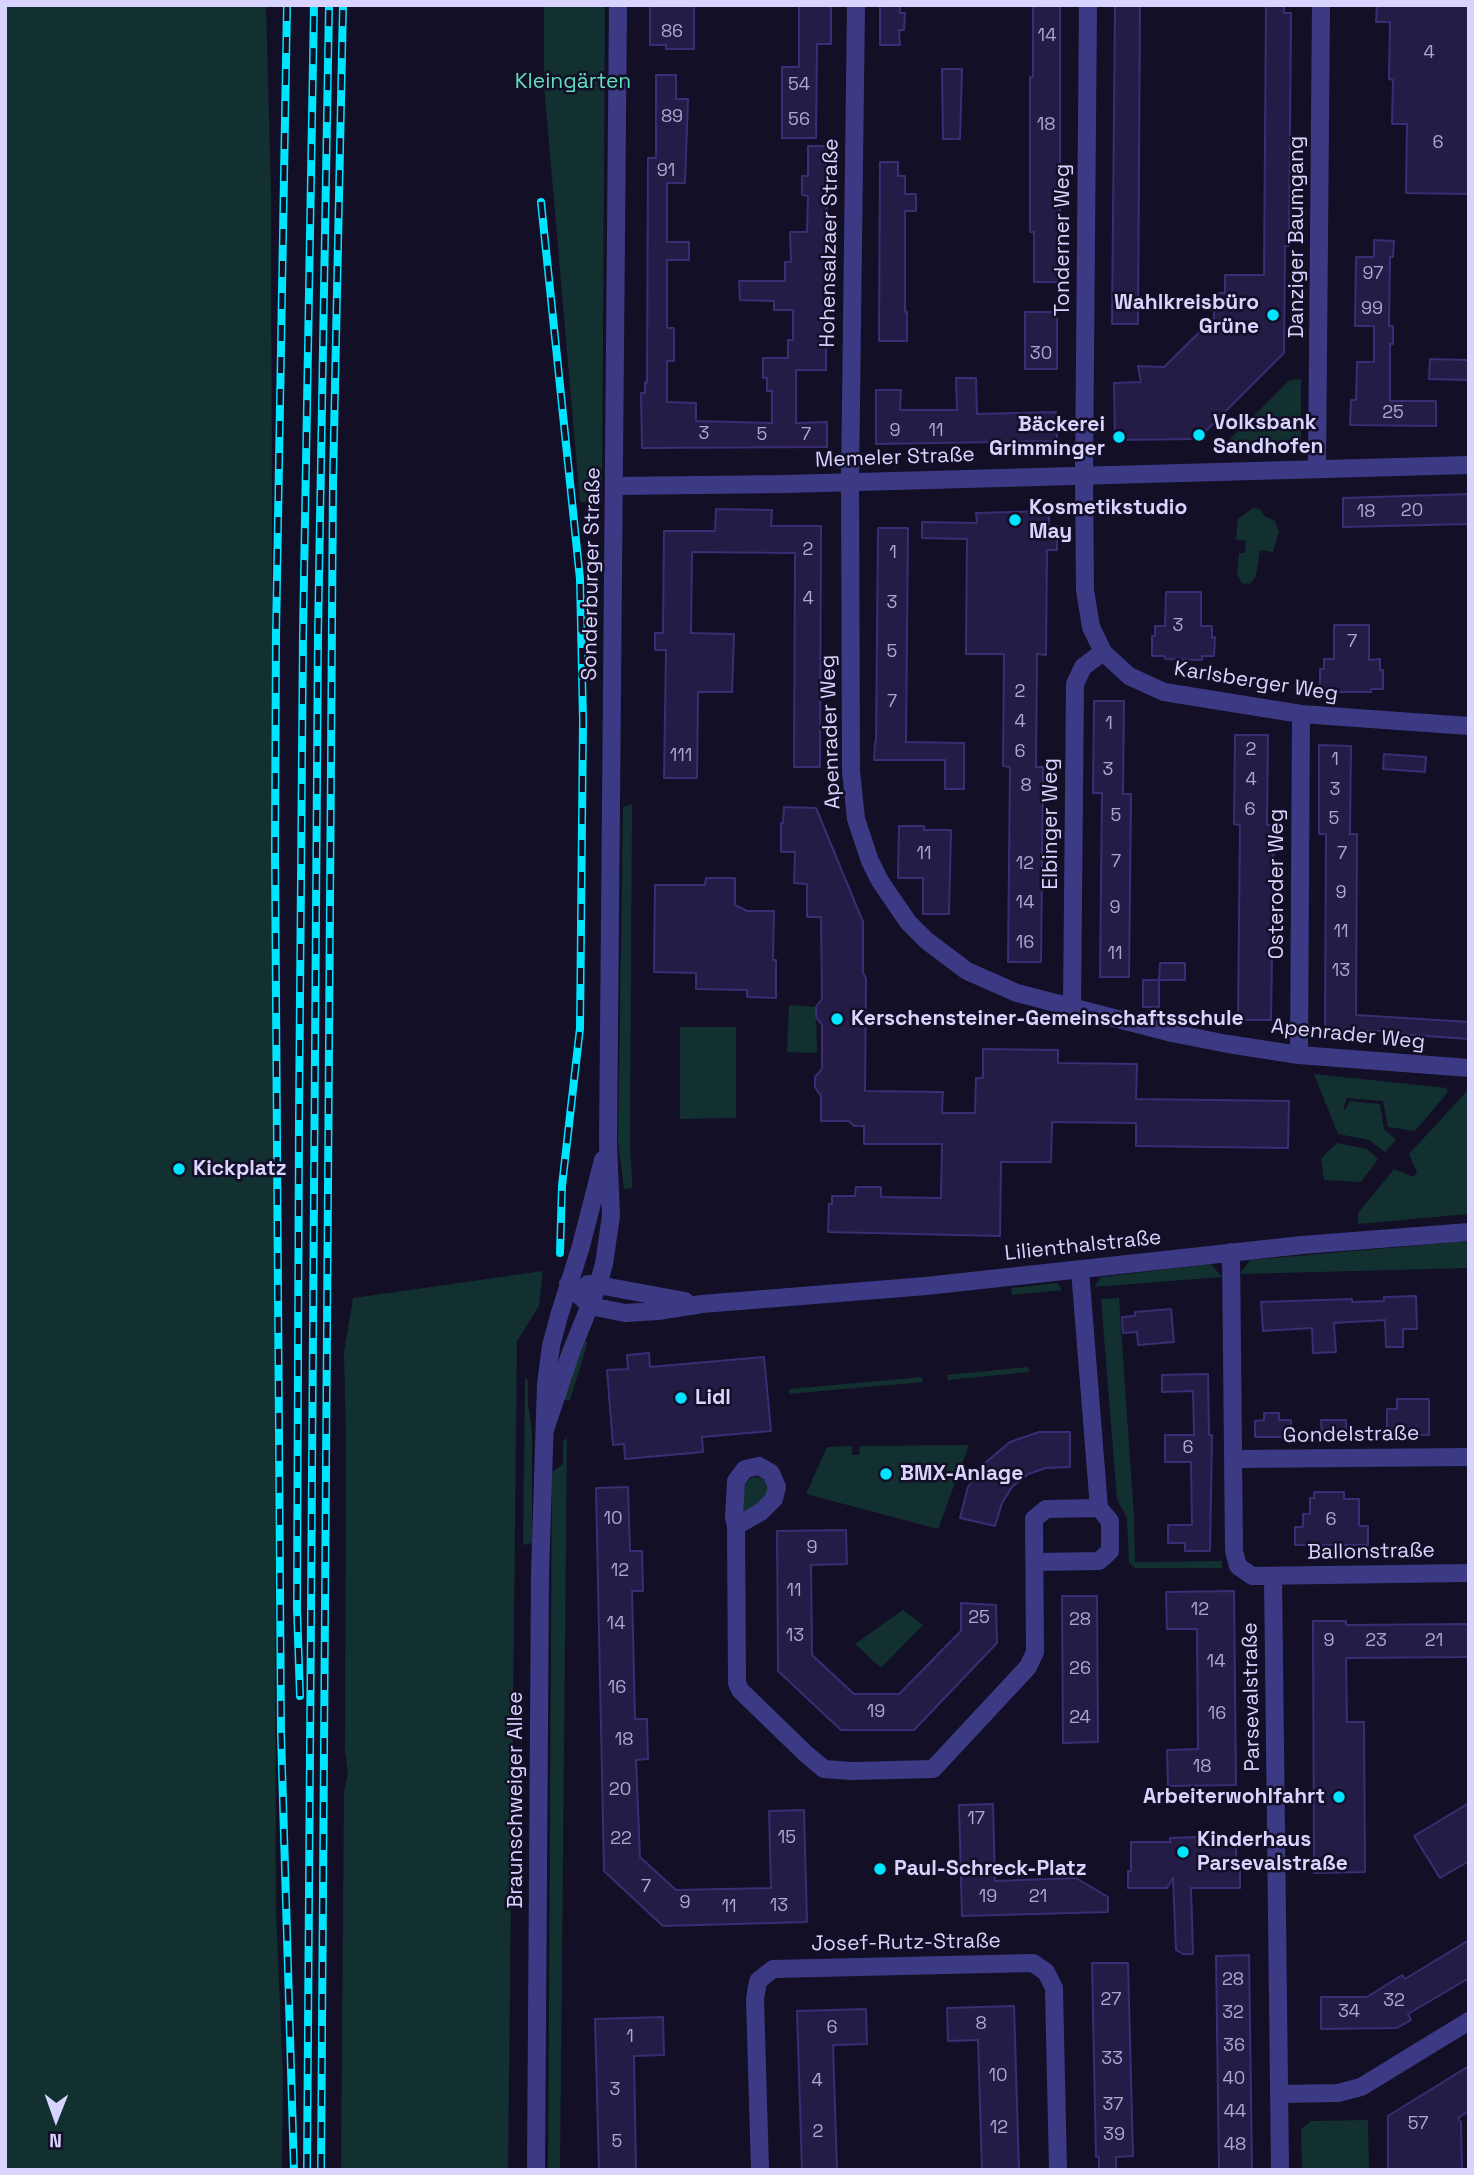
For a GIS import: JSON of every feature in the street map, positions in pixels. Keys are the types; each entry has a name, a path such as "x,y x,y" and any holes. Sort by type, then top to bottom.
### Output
{"street":[{"name":"Sonderburger Straße","path":"590,1306 604,1264 611,1216 608,1143 616,486 618,5"},
{"name":"Hohensalzaer Straße","path":"850,482 856,5"},
{"name":"Tonderner Weg","path":"1084,475 1088,5"},
{"name":"Danziger Baumgang","path":"1317,469 1321,5"},
{"name":"Memeler Straße","path":"616,486 1469,465"},
{"name":"Karlsberger Weg","path":"1084,475 1085,590 1091,627 1103,652 1129,676 1164,692 1301,714 1469,726"},
{"name":"Apenrader Weg","path":"850,482 850,772 856,819 870,860 892,901 908,922 945,957 967,971 1005,988 1072,1008 1172,1033 1299,1055 1469,1068"},
{"name":"Elbinger Weg","path":"1072,1008 1075,684 1083,667 1103,652"},
{"name":"Osteroder Weg","path":"1299,1055 1301,714"},
{"name":"Sonderburger Straße","path":"568,1284 608,1143"},
{"name":"Lilienthalstraße","path":"590,1306 625,1314 702,1304 873,1291 1080,1270 1231,1252 1469,1232"},
{"path":"1231,1252 1234,1551 1238,1566 1252,1576 1273,1576"},
{"path":"1035,1558 1099,1561 1110,1551 1110,1521 1099,1508 1080,1270"},
{"name":"Lilienthalstraße","path":"568,1284 598,1284 702,1304"},
{"path":"568,1284 590,1306"},
{"name":"Braunschweiger Allee","path":"536,2170 540,1575 546,1384 551,1346 568,1284"},
{"name":"Braunschweiger Allee","path":"545,1430 571,1352 590,1306"},
{"name":"Gondelstraße","path":"1233,1459 1469,1457"},
{"path":"736,1527 737,1683 740,1689 824,1769 933,1769 1028,1667 1035,1652 1034,1519 1046,1509 1099,1508"},
{"name":"Ballonstraße","path":"1273,1576 1469,1573"},
{"name":"Parsevalstraße","path":"1273,1576 1280,2170"},
{"name":"Josef-Rutz-Straße","path":"760,2170 755,1998 758,1981 773,1969 1032,1963 1046,1972 1054,1988 1058,2170"},
{"path":"1279,2094 1338,2093 1361,2087 1469,2021"}],"green space":[{"path":"5,5 266,5 271,191 276,1913 283,2075 282,2170 5,2170"},
{"name":"Kleingärten","path":"544,5 605,5 602,503 580,502 544,85"},
{"path":"1301,379 1301,443 1295,448 1229,450 1229,440 1290,380"},
{"path":"1253,508 1260,509 1264,516 1275,521 1279,532 1273,552 1260,550 1256,576 1250,584 1242,583 1237,574 1239,553 1245,553 1246,541 1236,539 1238,519"},
{"path":"632,804 632,1188 624,1189 618,1143 623,807"},
{"path":"789,1005 816,1007 817,1053 787,1052"},
{"path":"680,1027 736,1027 736,1118 680,1119"},
{"path":"1314,1074 1447,1088 1447,1093 1415,1131 1388,1127 1383,1101 1347,1098 1343,1109 1346,1109 1349,1101 1380,1104 1384,1129 1396,1140 1385,1152 1369,1140 1338,1134"},
{"path":"1469,1089 1469,1214 1358,1224 1358,1213 1394,1169 1414,1177 1417,1172 1409,1154"},
{"path":"1337,1143 1367,1149 1378,1159 1361,1182 1324,1180 1321,1158"},
{"path":"1469,1241 1469,1268 1240,1274 1250,1260"},
{"path":"1211,1264 1222,1277 1094,1287 1101,1277"},
{"path":"543,1271 539,1306 517,1341 508,2170 341,2170 344,1792 348,1773 345,1752 344,1352 353,1298"},
{"path":"1058,1283 1062,1290 1012,1295 1011,1288"},
{"path":"1119,1298 1135,1562 1222,1561 1222,1568 1135,1568 1129,1563 1127,1518 1117,1499 1101,1299"},
{"path":"584,1341 587,1342 586,1348 570,1400 565,1400 565,1392"},
{"path":"1028,1367 1029,1372 948,1380 947,1375"},
{"path":"922,1377 923,1382 789,1394 789,1389"},
{"path":"525,1378 528,1380 532,1432 532,1543 523,1545"},
{"path":"567,1436 560,2170 548,2170 552,1472 563,1464 563,1442"},
{"name":"BMX-Anlage","path":"969,1445 938,1529 806,1494 827,1447 852,1446 852,1455 859,1455 860,1446"},
{"path":"752,1477 762,1478 768,1485 767,1495 743,1518 739,1516 745,1484"},
{"path":"903,1610 923,1625 881,1668 855,1644"},
{"path":"1368,2120 1369,2170 1302,2170 1301,2129 1311,2121"}],"building":[{"path":"650,5 694,5 694,49 666,49 666,45 650,45"},
{"path":"799,5 831,5 831,44 817,44 816,138 782,138 782,67 799,67"},
{"path":"880,5 900,5 900,13 905,13 904,30 899,30 900,45 880,45"},
{"path":"1033,5 1060,5 1060,282 1034,282 1034,232 1030,232"},
{"path":"1115,5 1140,5 1138,324 1112,324"},
{"path":"1266,5 1284,5 1284,13 1291,13 1289,246 1285,246 1284,353 1198,439 1115,440 1114,383 1141,382 1138,366 1164,367 1214,318 1214,293 1225,293 1225,275 1264,275"},
{"path":"1377,5 1469,5 1469,194 1406,193 1407,124 1392,124 1393,80 1389,79 1390,22 1376,22"},
{"path":"942,69 962,69 960,139 943,139"},
{"path":"656,75 676,75 676,99 688,99 685,183 667,183 667,242 689,242 689,260 667,260 667,328 674,328 674,361 667,361 667,402 696,403 696,421 772,423 772,391 767,391 767,378 763,378 763,358 788,358 788,340 793,340 793,310 774,310 774,301 740,300 739,281 785,281 785,262 791,262 790,232 807,232 808,196 802,195 802,176 808,176 808,146 827,146 826,370 796,370 796,423 827,422 827,447 642,448 641,393 645,393 645,382 647,383 648,158 656,158"},
{"path":"880,162 898,162 898,176 905,176 905,194 916,194 916,211 905,211 907,341 879,341"},
{"path":"1374,240 1394,241 1393,257 1390,257 1389,326 1393,326 1393,344 1390,344 1390,401 1436,401 1436,426 1350,425 1351,400 1356,400 1357,362 1374,362 1374,326 1355,326 1356,257 1374,257"},
{"path":"1025,312 1057,312 1057,369 1025,369"},
{"path":"1430,359 1469,360 1469,380 1429,379"},
{"path":"956,378 976,378 977,414 1056,412 1057,441 876,444 876,390 901,390 900,410 957,410"},
{"path":"1469,494 1469,524 1343,527 1343,498"},
{"path":"716,509 772,510 771,526 821,526 820,767 794,767 795,553 692,552 691,633 734,634 732,692 698,692 697,778 664,778 666,650 655,650 655,633 663,633 664,531 715,531"},
{"path":"1049,511 1049,526 1057,526 1057,550 1047,550 1046,655 1037,654 1036,767 1043,767 1041,962 1008,962 1010,767 1003,766 1004,654 966,654 967,539 922,538 922,522 977,523 976,513"},
{"path":"878,528 908,528 906,742 964,743 964,789 945,789 945,760 874,760"},
{"path":"1166,592 1201,592 1201,626 1212,626 1212,638 1215,637 1214,656 1202,656 1202,660 1152,656 1155,626 1165,626"},
{"path":"1334,625 1369,625 1369,660 1380,659 1383,689 1371,689 1371,692 1333,692 1333,689 1320,689 1320,669 1324,669 1324,659 1334,659"},
{"path":"1094,701 1124,701 1123,794 1131,794 1129,977 1100,977 1102,793 1093,793"},
{"path":"1235,735 1268,735 1267,825 1274,825 1271,1020 1238,1020 1240,825 1234,824"},
{"path":"1319,745 1351,746 1350,834 1357,834 1356,1015 1469,1022 1469,1039 1382,1033 1383,1031 1325,1030 1326,834 1319,834"},
{"path":"1384,754 1426,757 1425,772 1383,769"},
{"path":"784,807 816,808 863,922 863,973 866,978 865,1091 943,1092 942,1113 975,1113 976,1078 983,1078 983,1049 1058,1050 1058,1063 1137,1064 1136,1099 1289,1101 1288,1148 1136,1146 1136,1123 1052,1122 1051,1162 1001,1162 1000,1236 828,1232 832,1196 855,1196 856,1187 881,1187 881,1197 941,1198 942,1144 864,1144 864,1126 854,1126 849,1121 821,1121 821,1096 815,1087 815,1077 822,1069 822,1025 816,1017 816,1007 822,999 821,917 807,917 807,884 794,883 795,852 781,852"},
{"path":"899,826 951,830 949,914 923,914 923,878 898,878"},
{"path":"706,878 735,878 735,905 747,911 774,911 773,960 776,960 776,998 747,997 747,990 696,989 696,973 654,972 655,885 705,885"},
{"path":"1160,963 1185,963 1185,980 1159,980"},
{"path":"1143,980 1159,980 1159,1007 1143,1007"},
{"path":"1416,1296 1417,1329 1403,1329 1403,1347 1386,1347 1385,1320 1334,1323 1336,1352 1313,1353 1312,1328 1263,1331 1261,1302 1352,1299 1352,1302 1384,1301 1384,1297"},
{"path":"1171,1309 1174,1342 1138,1345 1137,1332 1123,1333 1122,1317 1135,1316 1135,1312"},
{"name":"Lidl","path":"649,1353 650,1367 764,1357 771,1431 702,1437 703,1452 625,1459 624,1444 613,1445 607,1370 628,1369 627,1355"},
{"path":"1208,1374 1209,1435 1212,1435 1210,1551 1185,1551 1185,1543 1168,1543 1168,1525 1192,1525 1191,1462 1165,1462 1165,1435 1194,1435 1193,1391 1162,1392 1162,1375"},
{"path":"1397,1399 1429,1399 1429,1435 1387,1435 1387,1409 1397,1409"},
{"path":"1264,1413 1279,1413 1279,1420 1291,1420 1291,1437 1255,1437 1255,1421 1264,1420"},
{"path":"1321,1420 1346,1420 1346,1435 1322,1435"},
{"path":"1039,1432 1070,1432 1070,1467 1046,1468 1028,1474 1012,1487 1002,1503 995,1526 960,1518 968,1487 985,1463 1010,1442"},
{"path":"628,1487 630,1551 642,1551 643,1591 632,1591 635,1719 647,1719 648,1759 636,1760 640,1857 676,1890 771,1888 769,1811 804,1810 807,1922 663,1926 604,1871 596,1488"},
{"path":"1314,1492 1344,1492 1344,1499 1359,1499 1359,1526 1368,1526 1368,1545 1295,1545 1295,1527 1303,1527 1303,1514 1310,1514 1310,1498 1314,1498"},
{"path":"846,1530 847,1564 811,1565 812,1655 854,1694 899,1694 961,1631 961,1603 996,1605 997,1643 914,1730 841,1730 778,1671 777,1531"},
{"path":"1234,1591 1236,1785 1168,1786 1167,1750 1198,1749 1197,1629 1167,1629 1166,1592"},
{"path":"1062,1596 1097,1596 1098,1742 1063,1743"},
{"path":"1313,1621 1346,1621 1346,1625 1469,1624 1469,1657 1346,1658 1347,1722 1364,1722 1365,1872 1314,1873"},
{"path":"1469,1803 1469,1861 1440,1878 1414,1836"},
{"path":"993,1804 995,1881 1076,1878 1108,1897 1108,1912 962,1916 959,1805"},
{"path":"1196,1837 1196,1842 1236,1842 1236,1870 1240,1870 1240,1888 1191,1888 1193,1954 1183,1954 1176,1950 1173,1878 1167,1888 1128,1888 1131,1842 1170,1842 1170,1838"},
{"path":"1469,1940 1469,1978 1408,2014 1411,2020 1397,2028 1321,2029 1321,1997 1367,1997 1402,1975 1405,1979"},
{"path":"1249,1955 1252,2170 1219,2170 1216,1956"},
{"path":"1092,1963 1128,1963 1133,2156 1116,2157 1116,2170 1099,2170 1099,2157 1096,2157"},
{"path":"1014,2006 1019,2170 982,2170 978,2040 948,2041 947,2008"},
{"path":"866,2009 867,2044 833,2045 837,2170 802,2170 797,2011"},
{"path":"663,2017 664,2055 634,2056 636,2170 599,2170 595,2019"},
{"path":"1469,2066 1469,2111 1458,2118 1461,2122 1462,2170 1388,2170 1388,2116"}],"railway":[{"path":"287,5 275,852 281,1734 294,2170"},
{"path":"300,1696 297,1608 303,634 314,5"},
{"path":"307,2170 318,634 329,5"},
{"path":"321,2170 333,481 343,5"},
{"path":"541,202 580,579 583,721 580,1028 562,1186 560,1253"}],"place":[{"name":"Wahlkreisbüro Grüne","path":"1273,315"},
{"name":"Volksbank Sandhofen","path":"1199,435"},
{"name":"Bäckerei Grimminger","path":"1119,437"},
{"name":"Kosmetikstudio May","path":"1015,520"},
{"name":"Kerschensteiner-Gemeinschaftsschule","path":"837,1019"},
{"name":"Kickplatz","path":"179,1169"},
{"name":"Lidl","path":"681,1398"},
{"name":"BMX-Anlage","path":"886,1474"},
{"name":"Arbeiterwohlfahrt","path":"1339,1797"},
{"name":"Kinderhaus Parsevalstraße","path":"1183,1852"},
{"name":"Paul-Schreck-Platz","path":"880,1869"}]}
